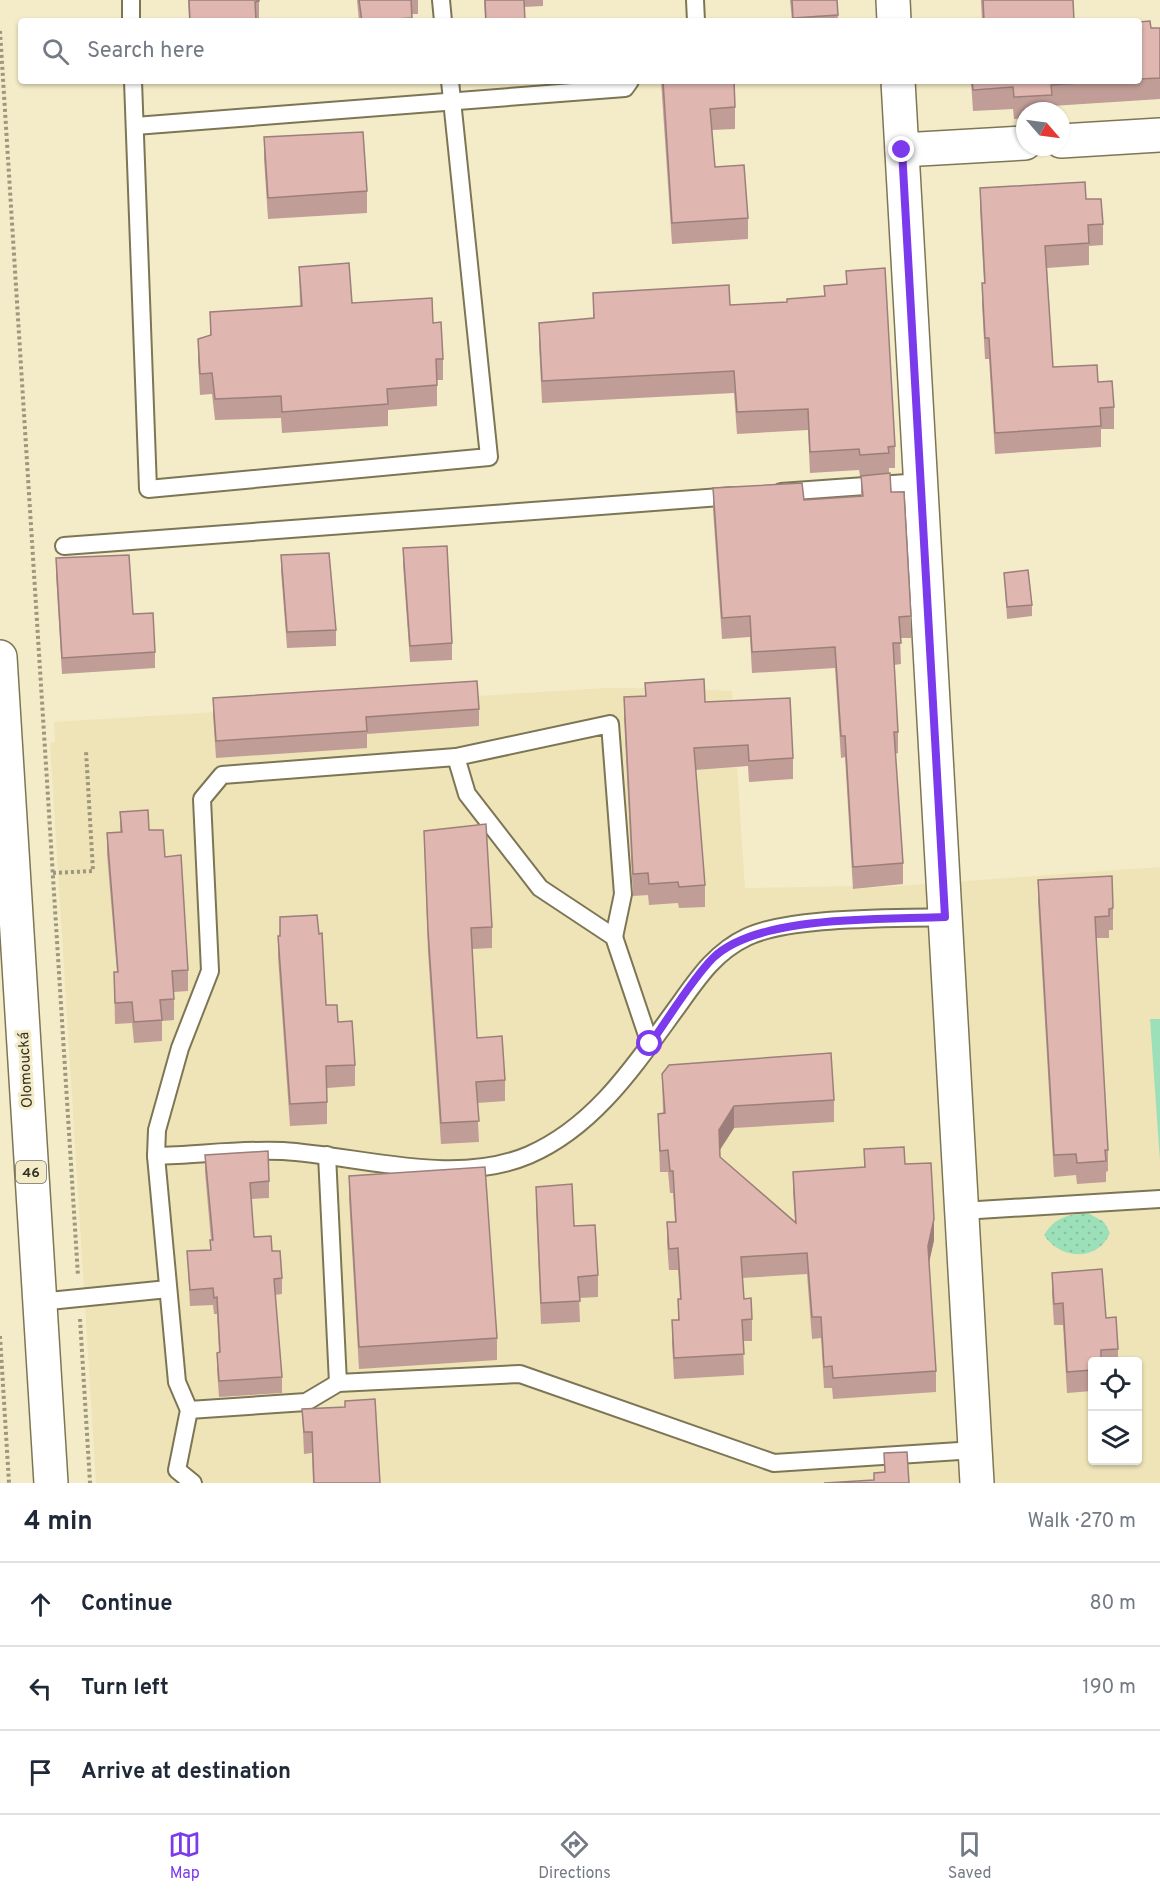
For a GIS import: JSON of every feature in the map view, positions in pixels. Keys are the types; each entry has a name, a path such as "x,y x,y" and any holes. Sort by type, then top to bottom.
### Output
{"street":[{"path":"893,0 894,18"},
{"path":"898,84 977,1483"},
{"path":"1070,140 1160,135"},
{"path":"902,150 1016,144"},
{"name":"Olomoucká","path":"0,657 6,860 51,1483"}],"lane":[{"path":"130,0 131,18"},
{"path":"441,0 443,18"},
{"path":"694,0 696,18"},
{"path":"133,84 148,489 489,457 450,84"},
{"path":"135,126 452,99 625,88 628,84"},
{"path":"64,546 921,482"},
{"path":"193,1483 177,1470 189,1410 177,1382 156,1156 157,1130 180,1048 210,971 202,799 222,775 456,757 610,724 623,894 614,937 650,1044"},
{"path":"456,757 468,794 540,888 614,937"},
{"path":"156,1156 279,1151 444,1170 488,1167 530,1155 571,1131 615,1091 714,958 748,936 797,925 945,917"},
{"path":"327,1155 338,1383"},
{"path":"962,1211 1160,1199"},
{"path":"39,1302 168,1289"},
{"path":"189,1410 306,1402 338,1383 520,1374 774,1463 975,1450"}],"path":[{"path":"0,31 90,1483"},
{"path":"53,873 93,871 86,751"},
{"path":"0,1336 9,1483"}],"shaded area":[{"path":"606,688 732,691 745,888 853,886 853,889 1160,867 1160,1483 96,1483 50,743 55,742 54,722"}],"green space":[{"path":"1150,1019 1160,1019 1160,1161"},
{"path":"1088,1213 1104,1222 1110,1233 1097,1249 1088,1253 1069,1253 1059,1249 1044,1235 1053,1224 1062,1218"}],"building":[{"path":"189,0 259,0 255,2 256,18 190,18"},
{"path":"359,0 411,0 412,18 362,18"},
{"path":"485,0 524,0 525,18 486,18"},
{"path":"792,0 837,0 838,15 793,18"},
{"path":"983,0 1073,0 1074,18 984,18"},
{"path":"1150,21 1151,28 1160,28 1160,78 1142,79 1142,22"},
{"path":"663,84 734,84 735,107 710,109 715,167 744,165 748,218 672,223"},
{"path":"972,84 1065,84 1051,85 1052,95 1014,97 1013,87 973,90"},
{"path":"363,132 367,191 268,198 264,137"},
{"path":"1085,182 1086,199 1101,199 1103,224 1088,225 1089,243 1045,246 1053,367 1097,365 1098,382 1112,381 1114,407 1100,408 1101,426 995,433 989,338 985,338 982,283 985,283 980,188"},
{"path":"349,263 352,303 432,298 433,323 441,322 443,359 436,359 437,385 387,389 388,404 282,412 281,396 215,399 212,373 200,374 198,339 211,335 210,312 302,306 299,267"},
{"path":"885,268 895,446 888,447 889,453 860,455 859,449 810,452 808,409 737,412 734,371 542,381 539,323 594,318 593,293 729,285 730,305 787,302 787,299 825,296 824,286 847,284 846,271"},
{"path":"890,473 891,492 904,492 911,616 899,617 901,643 893,643 898,732 894,732 903,863 853,867 845,736 841,736 835,647 752,652 750,616 722,618 713,488 802,483 804,500 863,496 861,476"},
{"path":"447,546 452,643 410,646 403,548"},
{"path":"329,553 336,630 287,632 281,555"},
{"path":"129,555 133,614 153,613 155,652 62,658 56,558"},
{"path":"1028,570 1032,605 1007,607 1004,573"},
{"path":"704,679 705,702 790,698 793,758 749,761 748,745 694,748 705,885 679,887 678,882 649,884 648,873 633,874 624,697 646,696 645,683"},
{"path":"477,681 479,709 366,717 367,731 216,741 213,698"},
{"path":"148,810 149,830 163,830 165,857 181,855 188,970 172,971 174,999 160,1000 162,1020 134,1022 132,1002 115,1003 114,972 118,972 107,833 122,832 120,812"},
{"path":"486,824 492,927 471,928 477,1038 502,1036 505,1080 476,1082 479,1121 441,1123 428,931 424,831"},
{"path":"1112,876 1113,908 1109,909 1109,916 1095,917 1108,1150 1105,1150 1106,1161 1077,1163 1076,1154 1054,1155 1038,880"},
{"path":"317,915 319,934 322,933 326,1005 337,1005 338,1022 352,1021 355,1065 326,1066 327,1102 290,1104 278,936 280,936 280,917"},
{"path":"831,1053 834,1100 734,1106 719,1130 720,1157 796,1223 793,1172 865,1167 864,1149 904,1147 905,1164 931,1163 934,1219 928,1246 936,1371 833,1378 832,1366 824,1367 821,1317 812,1317 807,1253 741,1257 744,1299 751,1298 752,1319 742,1320 744,1354 674,1358 672,1320 679,1320 678,1299 681,1299 678,1248 669,1249 667,1222 676,1222 673,1171 670,1171 668,1150 660,1151 658,1114 665,1113 662,1074 669,1065"},
{"path":"268,1151 269,1181 250,1183 254,1237 271,1236 272,1251 280,1251 282,1278 274,1279 282,1377 219,1381 217,1297 214,1298 213,1288 190,1290 187,1251 211,1250 210,1240 213,1240 205,1155"},
{"path":"485,1167 497,1338 359,1347 349,1176"},
{"path":"572,1184 574,1226 595,1225 598,1275 578,1277 580,1301 541,1303 536,1187"},
{"path":"1102,1269 1106,1318 1116,1317 1118,1349 1101,1350 1101,1357 1088,1357 1088,1370 1067,1372 1063,1303 1054,1304 1052,1273"},
{"path":"375,1399 380,1483 314,1483 312,1432 304,1432 302,1409 345,1407 345,1401"},
{"path":"907,1452 909,1483 824,1483 874,1480 874,1473 885,1472 884,1453"}],"route":[{"path":"650,1044 714,958 748,936 797,925 945,917 902,150"}]}
